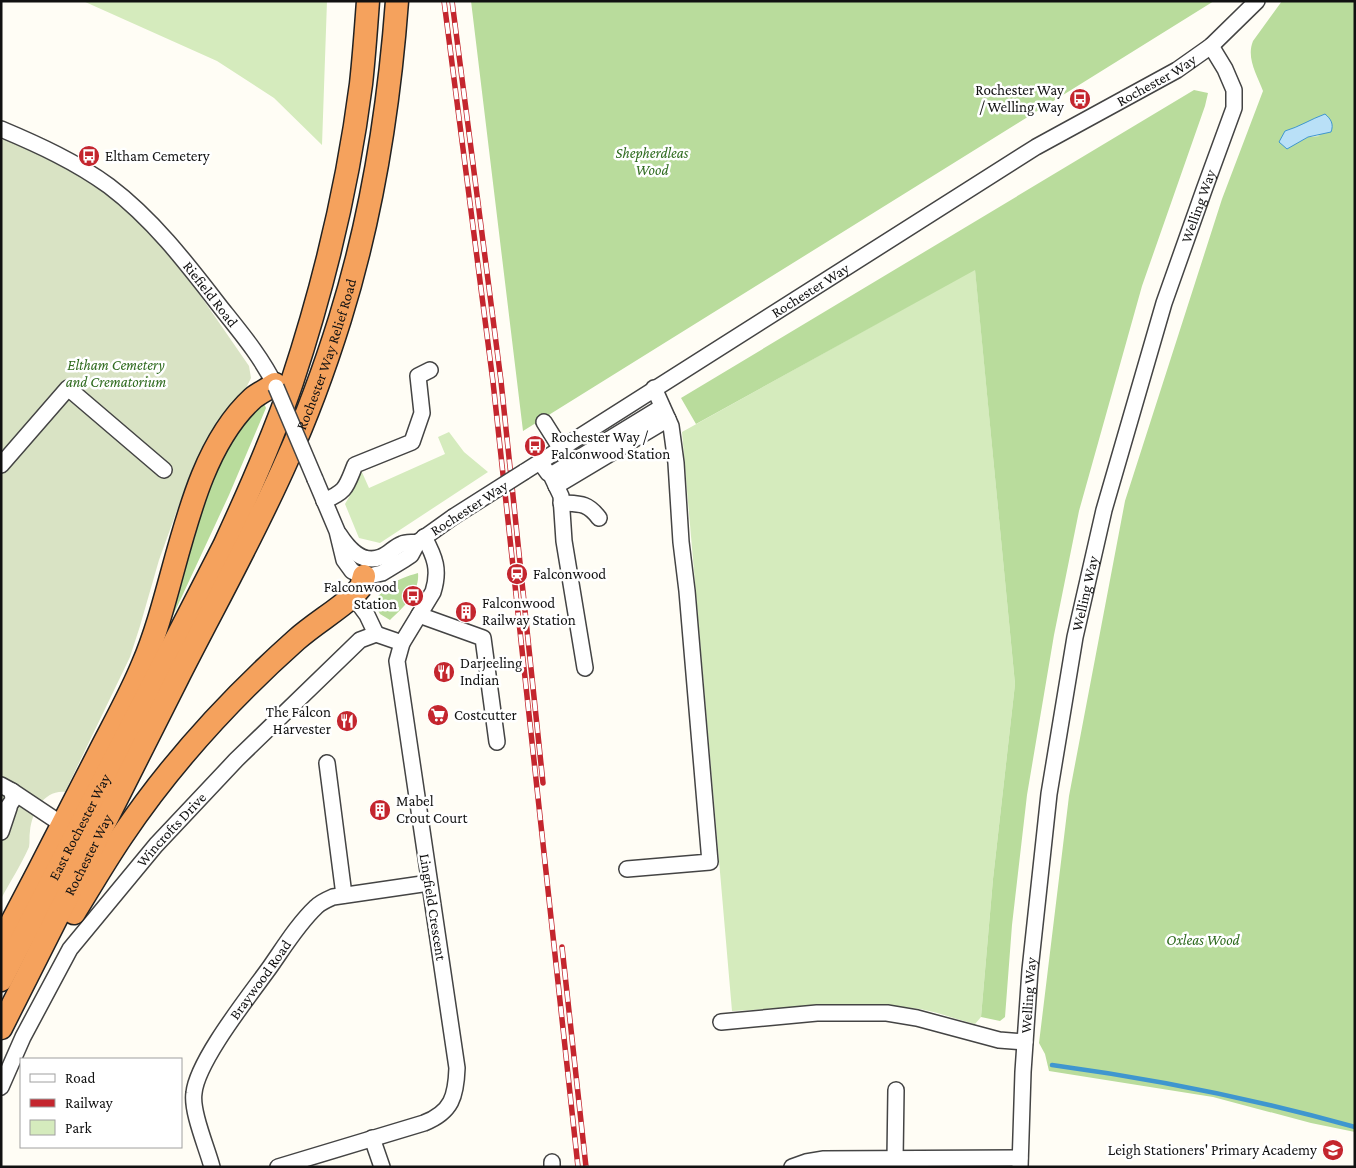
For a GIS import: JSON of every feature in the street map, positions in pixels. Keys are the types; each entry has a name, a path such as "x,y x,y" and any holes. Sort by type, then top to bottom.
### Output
{"highway":[{"name":"Rochester Way Relief Road","path":"168,678 257,474 292,382 320,290 347,168 361,84 368,1"},
{"name":"Rochester Way Relief Road","path":"168,678 258,523 307,412 340,318 362,238 386,116 397,1"},
{"path":"1,943 143,666 205,469 220,442 242,410 254,397 276,386"},
{"path":"1,1038 122,836 161,782 236,697 297,639 353,596 361,587 364,576"},
{"name":"East Rochester Way","path":"1,980 168,678"},
{"name":"Rochester Way","path":"1,1028 168,678"}],"street":[{"name":"Rochester Way","path":"364,576 382,573 405,559 411,555 421,540 453,517 654,388 1036,148 1171,73 1211,46 1257,1"},
{"name":"Welling Way","path":"1020,1163 1030,970 1049,794 1075,637 1104,510 1164,303 1234,108 1234,90 1225,69 1211,46"},
{"name":"Riefield Road","path":"1,129 70,161 111,188 137,211 180,255 255,350 276,386 337,531 344,560 352,571 364,576"},
{"path":"324,501 339,495 346,488 355,465 412,442 422,413 418,376 430,370"},
{"path":"1,465 68,388 164,470"},
{"path":"627,869 710,862 687,591 681,542 676,463 671,426 654,388"},
{"path":"554,480 665,413"},
{"path":"544,422 561,448"},
{"path":"536,464 554,480 561,496 564,541 585,668"},
{"path":"561,503 584,504 593,510 599,518"},
{"name":"Riefield Road","path":"337,531 352,551 360,556 371,559 384,556 403,543 421,540"},
{"name":"Lingfield Crescent","path":"278,1167 439,1117 452,1101 457,1086 457,1068 397,661 402,643 433,592 436,575 434,556 421,540"},
{"path":"353,596 367,616 376,634 402,643"},
{"path":"419,615 483,638 497,742"},
{"name":"Wincrofts Drive","path":"1,1087 23,1037 70,949 150,852 236,760 360,640 376,634"},
{"path":"327,763 344,895"},
{"path":"7,788 63,825"},
{"path":"1,832 5,812 13,800 7,788"},
{"name":"Braywood Road","path":"212,1167 194,1107 193,1094 197,1080 210,1054 240,1008 306,918 322,902 344,895 429,883"},
{"path":"721,1022 817,1013 887,1014 917,1018 999,1040 1025,1042"},
{"path":"895,1159 896,1090"},
{"path":"372,1138 382,1167"},
{"path":"792,1167 824,1159 1020,1163"}],"green space":[{"path":"83,1 327,1 322,145 274,98 217,61"},
{"name":"Shepherdleas Wood","path":"471,1 1214,1 523,431"},
{"name":"Oxleas Wood","path":"1282,1 1355,1 1355,1132 1311,1123 1213,1097 1049,1071 1045,1054 1039,1043 1069,796 1125,501 1222,199 1263,91 1255,73 1252,60 1251,47 1253,41","holes":["1295,128 1320,136 1308,137 1287,148 1285,131"]},
{"path":"1194,90 1208,93 1205,106 1142,286 1079,511 1054,635 1027,795 1012,925 1005,1017 1000,1021 981,1017 993,879 1015,684 975,270 696,424 681,398"},
{"name":"Eltham Cemetery and Crematorium","path":"5,138 72,168 141,222 171,253 249,366 251,378 245,390 207,442 192,469 159,560 130,657 65,792 58,792 45,798 36,810 31,824 29,847 1,899 1,141"},
{"path":"975,269 1015,684 993,879 981,1017 975,1024 920,1009 873,1005 732,1011 682,432"},
{"path":"261,396 266,408 229,495 157,650 216,463"},
{"path":"449,432 464,452 488,472 380,543 359,538 345,504 361,470 369,488 445,454 438,437"},
{"path":"418,573 416,587 410,599 400,610 390,620 380,614 373,602 378,596 398,580"}],"water":[{"path":"1325,114 1331,122 1331,132 1308,137 1287,149 1279,142 1285,131"}],"waterway":[{"path":"1052,1065 1205,1091 1280,1107 1355,1127"}],"railway":[{"path":"444,1 493,382 578,1167"},
{"path":"452,1 501,381 543,783"},
{"path":"562,947 586,1167"}],"place":[{"name":"Rochester Way / Welling Way","path":"1080,99"},
{"name":"Eltham Cemetery","path":"89,156"},
{"name":"Rochester Way / Falconwood Station","path":"535,446"},
{"name":"Falconwood","path":"517,574"},
{"name":"Falconwood Station","path":"413,596"},
{"name":"Falconwood Railway Station","path":"466,612"},
{"name":"Darjeeling Indian","path":"444,672"},
{"name":"Costcutter","path":"438,715"},
{"name":"The Falcon Harvester","path":"347,721"},
{"name":"Mabel Crout Court","path":"380,810"},
{"name":"Leigh Stationers' Primary Academy","path":"1333,1150"}]}
